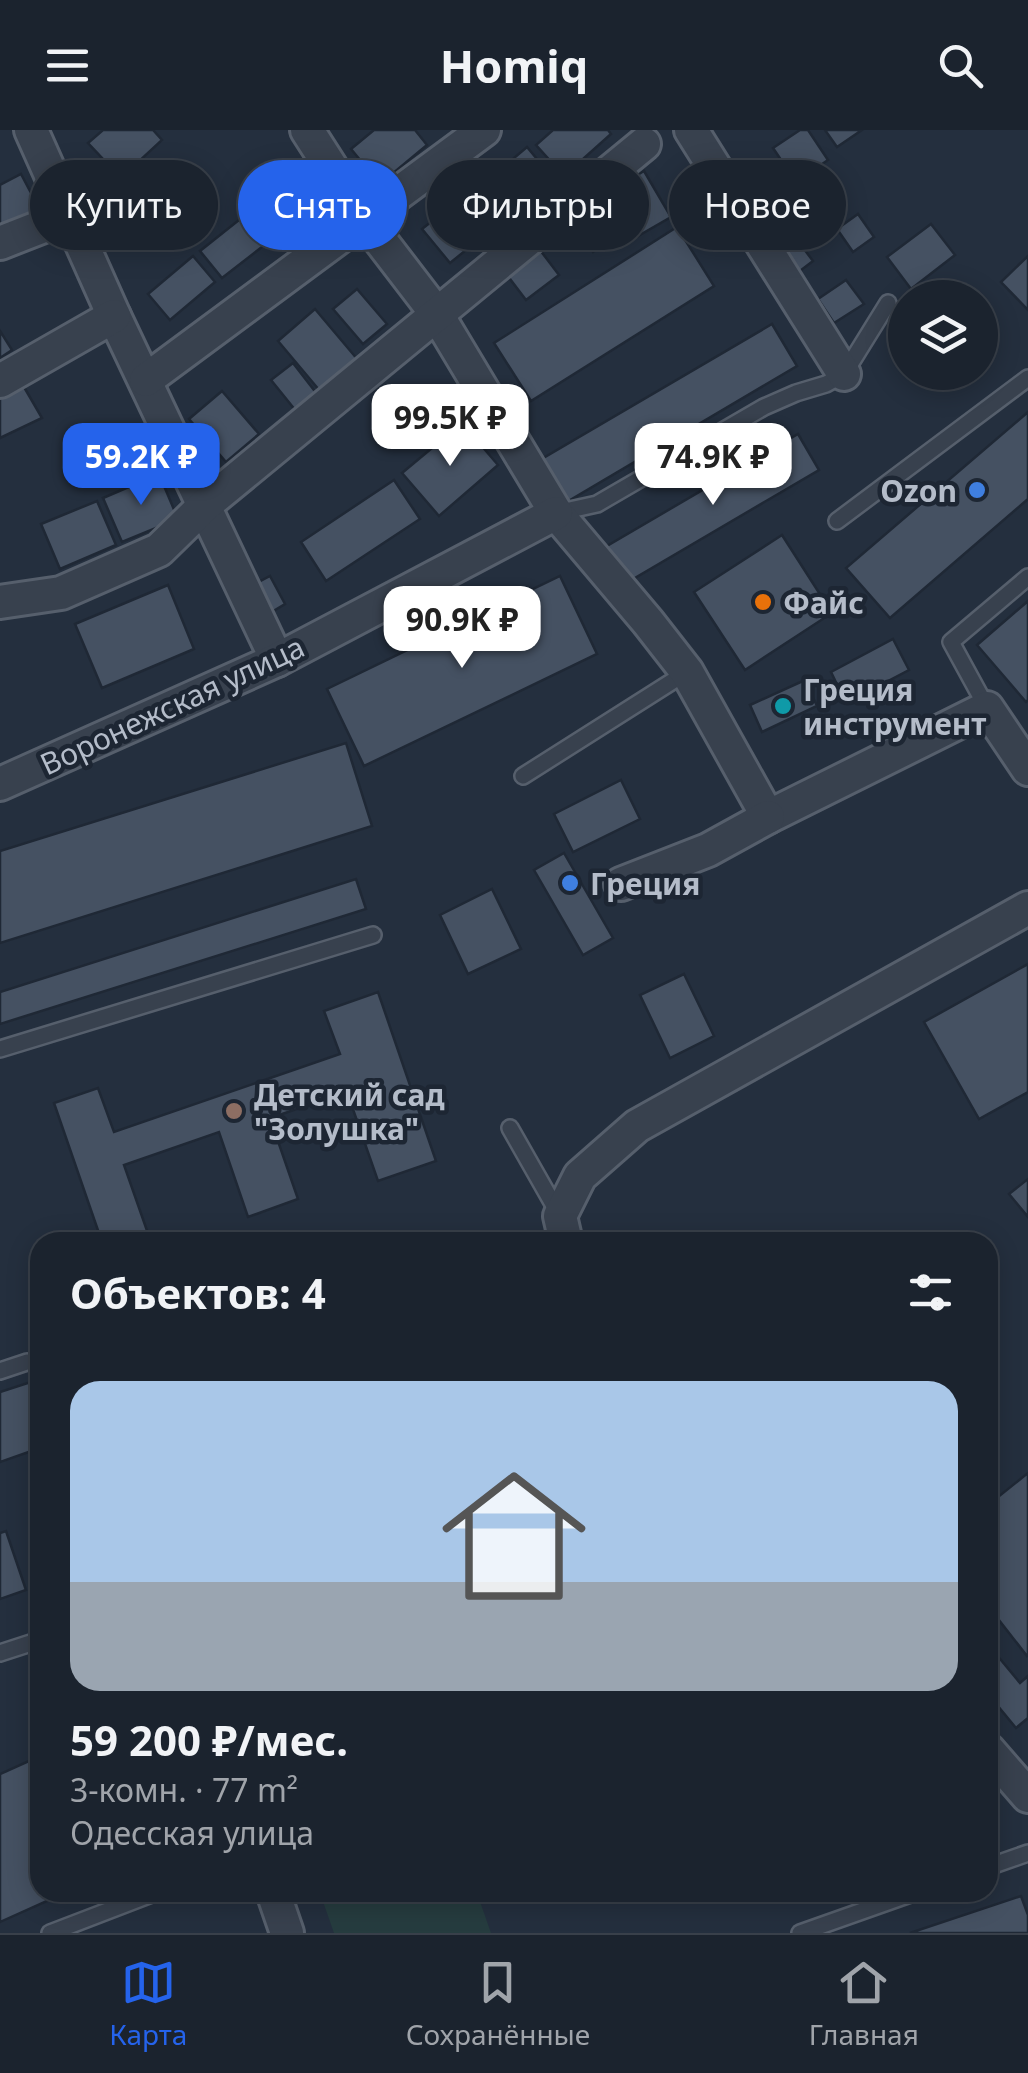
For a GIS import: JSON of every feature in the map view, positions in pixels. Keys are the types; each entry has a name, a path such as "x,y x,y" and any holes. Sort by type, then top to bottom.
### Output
{"street":[{"path":"31,130 45,160"},
{"path":"306,130 326,160"},
{"path":"407,186 484,130"},
{"path":"691,130 844,374"},
{"path":"0,602 61,593 159,550 205,505 644,144"},
{"path":"0,243 30,231"},
{"path":"85,250 277,660"},
{"path":"146,380 321,250"},
{"path":"388,250 436,314 556,513 687,672 768,817"},
{"path":"0,380 114,316"},
{"name":"Воронежская улица","path":"0,784 277,660 556,513"},
{"path":"621,884 708,850 987,708 1028,770"},
{"path":"563,1229 580,1176 636,1126 1028,908"},
{"path":"998,1761 1027,1791"},
{"path":"276,1902 287,1933"}],"lane":[{"path":"556,513 597,504 764,407 844,374 888,302"},
{"path":"837,521 1028,378"},
{"path":"987,708 951,642 1028,578"},
{"path":"522,776 687,672"},
{"path":"0,1049 374,935"},
{"path":"510,1128 563,1229"},
{"path":"0,1372 27,1362"},
{"path":"0,1653 30,1643"},
{"path":"998,1864 1028,1853"},
{"path":"50,1933 131,1902"},
{"path":"800,1933 888,1902"}],"green space":[{"path":"323,1902 480,1902 491,1933 334,1933"}],"building":[{"path":"103,130 153,130 162,140 140,160 104,160 88,143"},
{"path":"374,130 415,130 427,145 407,162 360,160 351,149"},
{"path":"553,130 608,130 611,134 582,160 550,160 536,145"},
{"path":"800,130 808,130 828,160 781,160 773,148"},
{"path":"825,130 862,130 837,147"},
{"path":"527,147 538,160 512,160"},
{"path":"21,174 30,191 30,218 0,234 0,185"},
{"path":"649,180 669,214 669,218 649,230"},
{"path":"858,214 874,237 853,252 846,242 846,223"},
{"path":"238,221 238,250 258,250 222,278 200,251 218,250 218,237"},
{"path":"931,224 955,255 923,280 904,280 887,257"},
{"path":"669,232 669,250 691,250 714,286 531,401 494,343 641,250 649,250 649,245"},
{"path":"439,250 466,250 450,263"},
{"path":"540,250 559,275 526,300 507,275"},
{"path":"772,250 805,250 813,261 792,277"},
{"path":"193,256 215,282 170,320 148,294"},
{"path":"1028,256 1028,310 1001,282"},
{"path":"846,280 864,304 834,323 818,299"},
{"path":"357,289 387,324 363,344 333,309"},
{"path":"315,309 358,360 320,391 278,341"},
{"path":"772,324 797,366 565,503 540,460"},
{"path":"0,331 12,350 0,358"},
{"path":"293,363 317,394 296,411 271,380"},
{"path":"24,387 42,418 0,438 0,398"},
{"path":"222,391 259,434 226,462 189,419"},
{"path":"1028,412 1028,499 890,618 846,568"},
{"path":"462,423 498,465 439,516 402,473"},
{"path":"798,434 819,470 628,582 607,546"},
{"path":"159,474 178,519 122,542 103,498"},
{"path":"394,480 420,519 326,581 301,542"},
{"path":"97,501 116,545 60,569 41,524"},
{"name":"Файс","path":"782,535 832,613 745,670 694,592"},
{"path":"270,576 285,604 265,616 249,587"},
{"path":"560,576 597,654 364,766 327,689"},
{"path":"168,585 194,649 102,688 75,624"},
{"path":"1028,601 1028,700 1026,702 977,645"},
{"path":"893,639 909,670 846,703 831,672"},
{"name":"Греция инструмент","path":"805,680 817,706 762,732 750,705"},
{"path":"346,743 372,826 0,943 0,851"},
{"path":"621,780 640,819 573,852 554,814"},
{"path":"564,853 613,938 583,955 534,870"},
{"path":"356,879 366,909 0,1024 0,992"},
{"path":"492,889 521,949 468,974 440,915"},
{"path":"1028,964 1028,1092 979,1119 924,1022"},
{"path":"684,974 714,1036 670,1058 640,995"},
{"name":"Детский сад \"Золушка\"","path":"378,992 436,1161 378,1181 347,1092 270,1118 298,1199 248,1217 219,1132 124,1165 147,1232 99,1232 54,1103 98,1088 114,1132 340,1054 324,1011"},
{"path":"1028,1179 1028,1217 1009,1194"},
{"path":"30,1382 30,1452 0,1462 0,1392"},
{"path":"1028,1473 1027,1656 998,1619 998,1497"},
{"path":"6,1531 26,1590 0,1599 0,1533"},
{"path":"998,1656 1020,1683 1028,1676 1028,1718 1016,1728 998,1706"},
{"path":"30,1760 30,1902 45,1902 0,1922 0,1774"},
{"path":"1021,1896 1028,1915 1028,1933 910,1933"}],"place":[{"name":"Ozon","path":"977,490"},
{"name":"Файс","path":"763,602"},
{"name":"Греция инструмент","path":"783,706"},
{"name":"Греция","path":"570,883"},
{"name":"Детский сад \"Золушка\"","path":"234,1111"}]}
